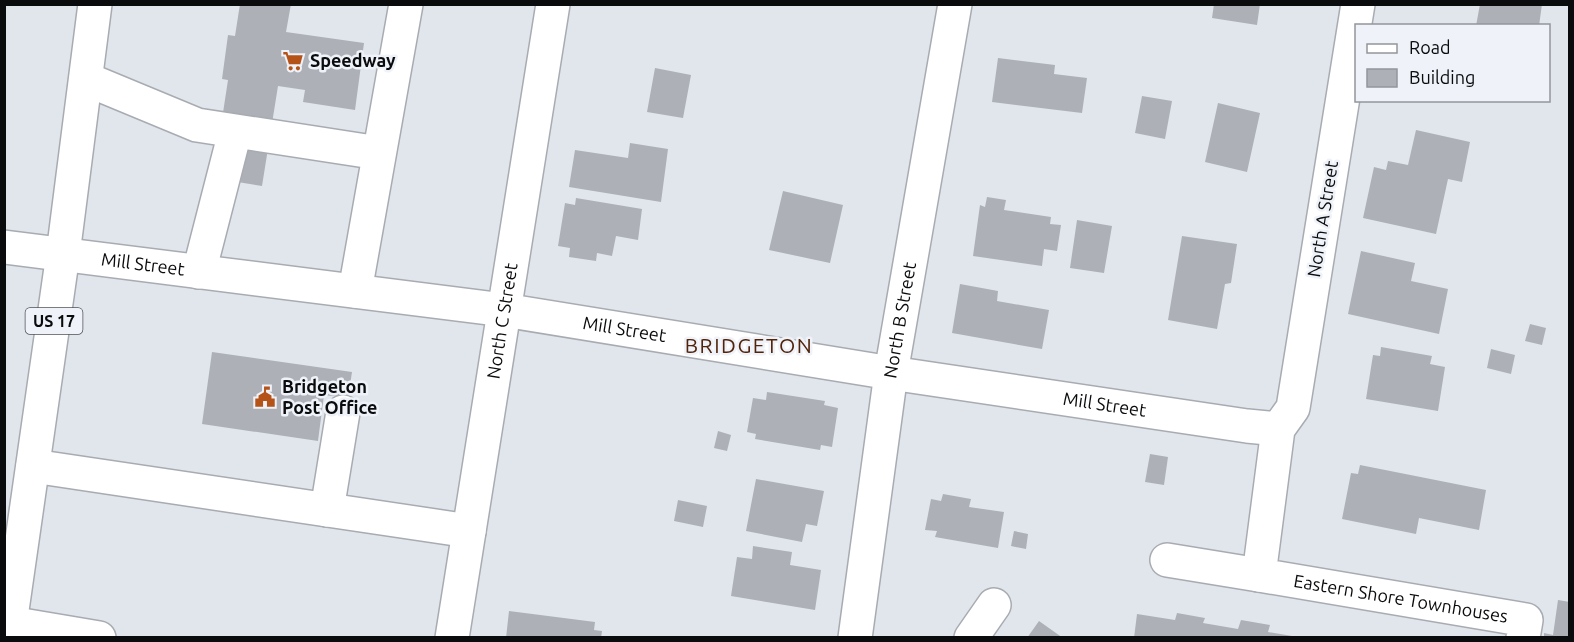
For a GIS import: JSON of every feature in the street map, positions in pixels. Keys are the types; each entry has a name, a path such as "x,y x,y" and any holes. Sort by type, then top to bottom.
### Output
{"main road":[{"name":"US 17","path":"9,630 63,254 95,4"},
{"path":"355,291 406,4"},
{"name":"North C Street","path":"452,638 553,4"},
{"name":"North B Street","path":"855,638 891,373 955,4"},
{"name":"North A Street","path":"1278,429 1293,408 1358,4"},
{"path":"86,79 197,126 379,153"},
{"path":"199,272 235,132"},
{"name":"Mill Street","path":"4,247 504,310 891,373 1278,429"},
{"path":"327,510 343,412"},
{"path":"1259,575 1278,429"},
{"path":"33,465 469,531"},
{"name":"Eastern Shore Townhouses","path":"1167,560 1526,620 1523,638"},
{"path":"971,638 994,604"},
{"path":"9,630 99,638"}],"building":[{"path":"240,4 291,4 286,32 364,43 355,110 303,102 305,90 278,86 262,186 213,178 228,80 222,79 228,35 235,36"},
{"path":"1214,4 1260,4 1257,25 1212,18"},
{"path":"1480,4 1542,4 1539,24 1476,24"},
{"path":"998,58 1055,65 1054,74 1087,78 1082,113 992,102"},
{"path":"655,68 691,75 683,118 647,112"},
{"path":"1142,96 1172,101 1165,139 1135,133"},
{"path":"1218,103 1260,113 1247,172 1205,162"},
{"path":"1416,130 1470,142 1462,182 1448,179 1436,234 1363,218 1374,167 1386,170 1388,161 1408,165"},
{"path":"630,143 668,149 661,202 569,187 575,150 628,158"},
{"path":"783,191 843,205 830,263 769,250"},
{"path":"987,197 1006,200 1004,210 1051,217 1050,224 1061,225 1057,251 1044,249 1042,266 973,256 980,205 985,207"},
{"path":"576,198 642,209 638,240 616,236 612,256 597,253 596,261 569,257 570,248 558,246 565,203 575,205"},
{"path":"1077,220 1112,226 1104,273 1070,268"},
{"path":"1182,236 1237,244 1231,283 1225,284 1217,329 1168,320"},
{"path":"1361,251 1415,263 1411,281 1448,289 1439,334 1348,314"},
{"path":"960,284 998,291 997,301 1049,310 1042,349 952,333"},
{"path":"1530,324 1546,328 1542,345 1525,341"},
{"path":"1381,347 1432,356 1430,364 1445,367 1438,411 1366,399 1373,355 1380,356"},
{"path":"1491,349 1515,355 1511,374 1487,368"},
{"name":"Bridgeton Post Office","path":"212,352 352,372 348,398 324,395 318,441 202,424"},
{"path":"767,392 825,401 824,405 838,408 832,447 821,445 820,450 755,439 756,434 747,432 753,398 766,400"},
{"path":"718,431 731,435 727,451 714,448"},
{"path":"1150,454 1168,457 1164,485 1145,482"},
{"path":"1360,465 1486,490 1479,530 1419,518 1416,534 1342,519 1351,473 1358,474"},
{"path":"756,479 824,491 817,526 806,524 802,542 746,531"},
{"path":"943,494 971,499 969,507 1004,512 998,548 935,537 937,531 925,530 931,499 941,501"},
{"path":"678,500 707,506 703,527 674,521"},
{"path":"1014,531 1028,534 1026,549 1011,546"},
{"path":"753,546 792,552 790,565 821,570 815,610 731,596 737,557 752,559"},
{"path":"1558,600 1570,602 1570,638 1544,638 1544,633 1553,635"},
{"path":"509,611 595,622 594,630 602,631 601,638 506,638"},
{"path":"1177,613 1205,618 1203,623 1238,629 1241,620 1270,625 1268,632 1292,636 1292,638 1134,638 1137,614 1175,620"},
{"path":"1039,621 1063,638 1027,638"}],"place":[{"name":"Speedway","path":"293,61"},
{"name":"Bridgeton Post Office","path":"265,397"}],"district":[{"name":"BRIDGETON","path":"749,346"}]}
